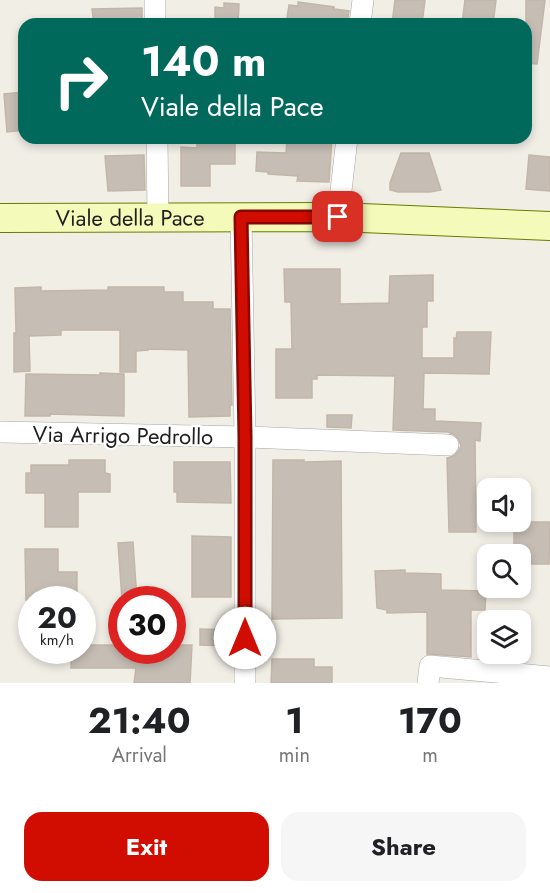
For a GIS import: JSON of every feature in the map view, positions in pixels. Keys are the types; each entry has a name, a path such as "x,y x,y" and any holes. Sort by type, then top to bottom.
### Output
{"main road":[{"name":"Viale della Pace","path":"0,218 338,217 550,226"}],"street":[{"path":"155,0 155,18"},
{"path":"361,18 363,0"},
{"path":"157,144 158,218"},
{"path":"338,217 346,144"},
{"path":"241,217 245,437 245,683"},
{"name":"Via Arrigo Pedrollo","path":"0,432 245,437 448,446"},
{"path":"428,683 430,666 550,677"}],"building":[{"path":"395,0 425,0 423,18 393,18"},
{"path":"465,0 496,0 494,18 463,18"},
{"path":"526,0 545,0 537,64 532,64 532,18 526,18"},
{"path":"298,2 334,7 334,9 349,11 348,18 287,18 289,5 298,6"},
{"path":"224,3 239,4 238,18 215,18 215,7 224,8"},
{"path":"142,8 142,18 93,18 92,9"},
{"path":"18,93 18,131 7,132 4,94"},
{"path":"197,144 235,144 235,164 210,164 210,186 181,186 181,147 197,148"},
{"path":"287,144 332,144 329,182 297,181 298,176 256,171 257,152 286,153"},
{"path":"401,153 429,153 441,190 398,192 390,190 390,183"},
{"path":"144,155 145,190 108,191 105,156"},
{"path":"529,155 550,157 550,191 526,189"},
{"path":"284,269 340,269 340,304 389,303 390,276 433,275 433,301 427,301 427,327 422,327 422,358 454,358 454,338 456,339 457,332 491,332 489,374 424,373 423,409 435,409 435,421 481,423 480,441 475,440 476,532 449,532 447,458 458,452 461,446 459,440 448,432 393,430 395,376 317,375 317,379 312,379 312,398 276,398 276,349 292,349 291,302 285,302"},
{"path":"41,287 41,291 108,290 108,287 164,287 164,292 183,292 183,302 213,302 213,309 230,309 232,405 230,405 230,416 189,417 188,350 136,351 136,372 120,372 120,330 61,330 61,335 29,336 30,371 14,372 15,288"},
{"path":"100,373 124,374 124,416 50,414 50,416 25,416 26,374 101,375"},
{"path":"327,415 352,415 351,428 327,427"},
{"path":"69,460 105,460 105,473 110,474 110,492 78,492 78,527 45,527 45,493 26,493 26,473 31,473 31,465 69,465"},
{"path":"273,460 341,461 342,618 272,619"},
{"path":"174,462 230,462 231,503 177,502 177,492 174,492"},
{"path":"531,522 550,522 549,564 531,564 531,544 514,544 514,532 531,532"},
{"path":"192,536 231,537 231,597 192,597"},
{"path":"133,542 136,586 121,586 118,543"},
{"path":"25,549 58,549 58,572 77,572 77,586 26,586"},
{"path":"405,570 405,573 441,574 441,590 477,591 477,598 486,598 485,610 471,610 471,657 427,654 427,612 387,613 387,610 377,608 375,571"},
{"path":"200,629 231,630 231,646 200,645"},
{"path":"96,645 108,645 108,664 186,664 186,645 192,645 190,683 134,683 136,668 71,668 71,664 96,664"},
{"path":"272,659 314,659 314,667 332,667 332,683 271,683"}],"route":[{"path":"245,638 245,437 241,217 338,217"}]}
